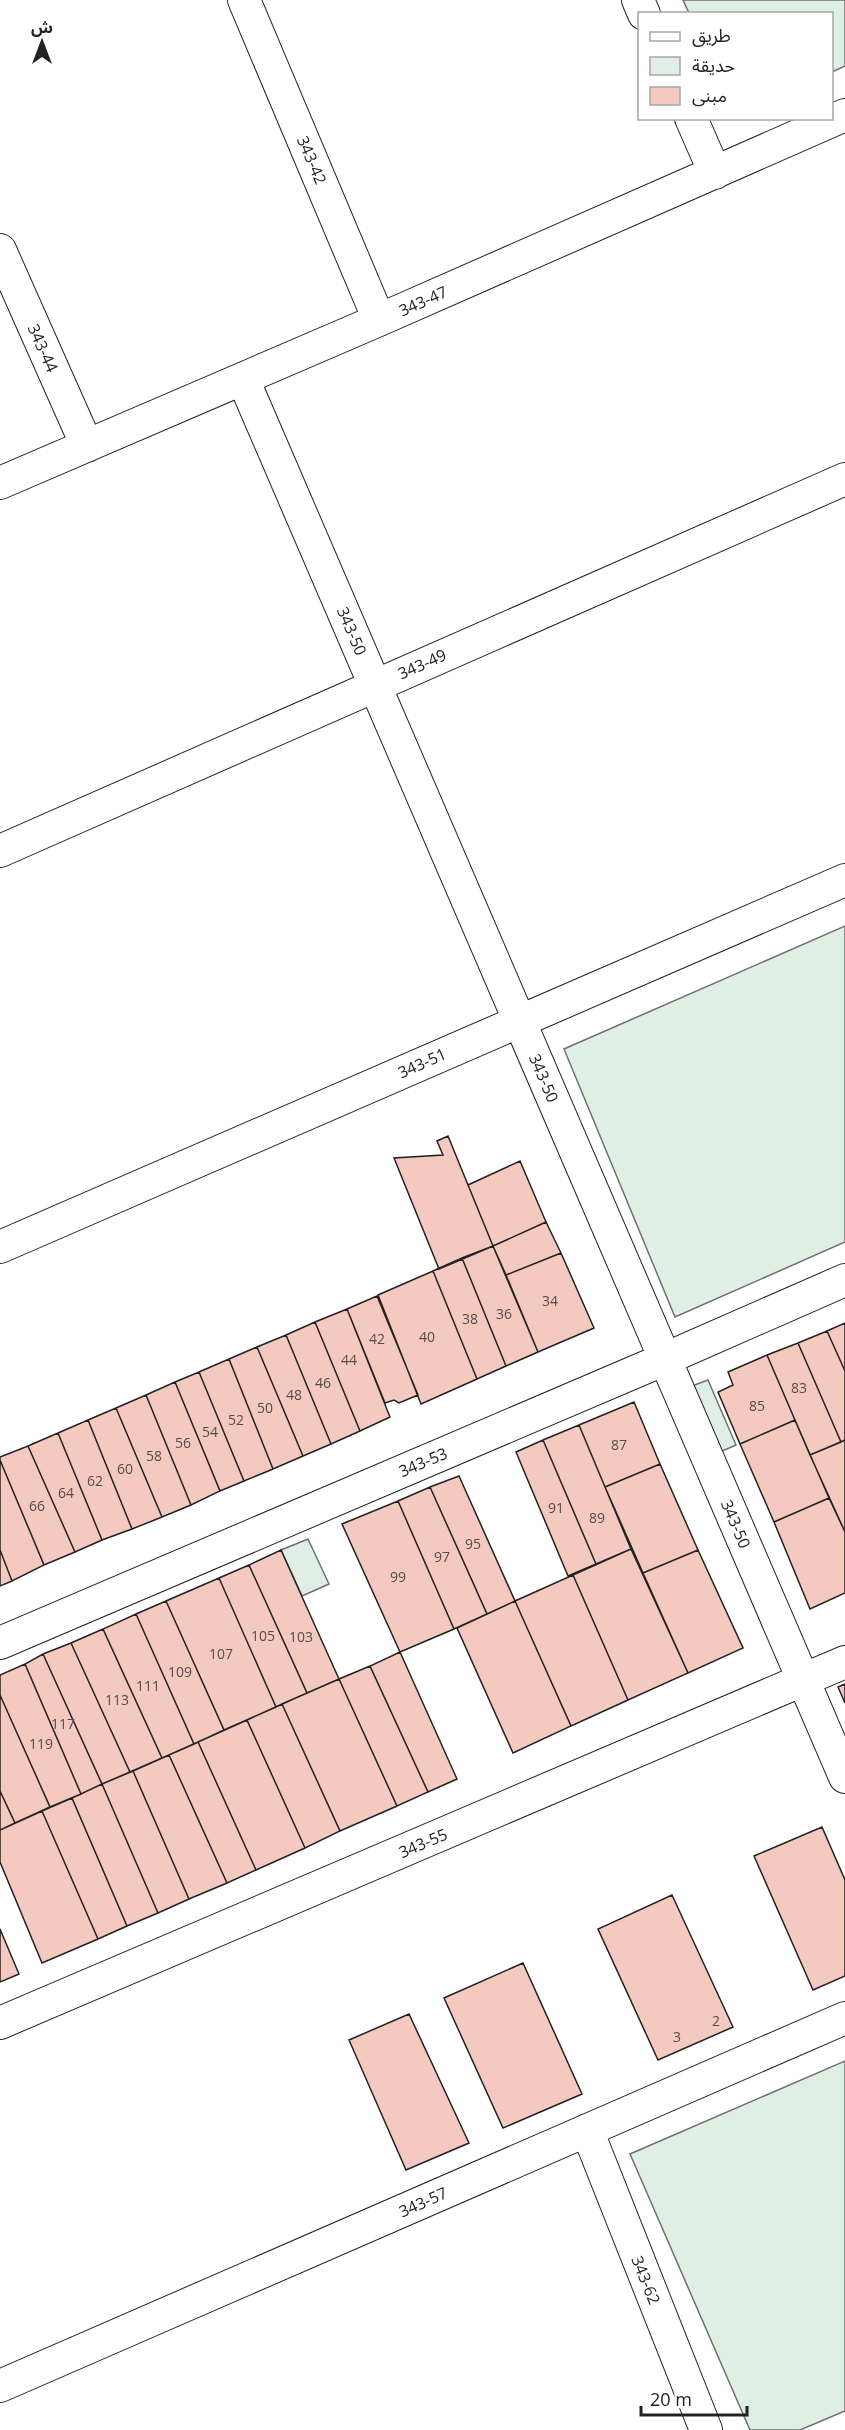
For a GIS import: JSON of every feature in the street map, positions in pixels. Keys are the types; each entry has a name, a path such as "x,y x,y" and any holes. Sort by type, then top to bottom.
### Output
{"street":[{"name":"343-42","path":"244,0 380,320"},
{"name":"343-47","path":"0,483 380,320 845,115"},
{"path":"692,120 715,173"},
{"name":"343-44","path":"0,250 87,446"},
{"name":"343-50","path":"243,379 845,1777"},
{"name":"343-49","path":"0,851 375,684 845,480"},
{"name":"343-51","path":"0,1247 845,880"},
{"name":"343-53","path":"0,1643 845,1280"},
{"name":"343-55","path":"0,2023 845,1662"},
{"name":"343-57","path":"0,2386 845,2018"},
{"name":"343-62","path":"587,2130 706,2430"}],"green space":[{"path":"683,0 845,0 845,66 833,72 833,12 689,12"},
{"path":"845,926 845,1242 675,1317 564,1049"},
{"path":"708,1380 736,1445 720,1452 692,1386"},
{"path":"308,1539 329,1584 302,1596 281,1550"},
{"path":"845,2061 845,2411 800,2430 750,2430 630,2154"}],"building":[{"path":"448,1136 493,1246 439,1269 394,1158 443,1155 437,1141"},
{"path":"520,1161 546,1222 493,1246 468,1185"},
{"path":"546,1222 561,1253 506,1275 493,1246"},
{"path":"493,1246 538,1352 506,1366 462,1258"},
{"path":"561,1253 594,1328 538,1352 506,1275"},
{"path":"462,1258 506,1366 477,1379 433,1271"},
{"path":"433,1271 477,1379 421,1404 378,1295"},
{"path":"377,1296 418,1395 399,1403 394,1400 385,1403 347,1309"},
{"path":"347,1309 390,1417 360,1431 315,1322"},
{"path":"315,1322 360,1431 331,1444 286,1335"},
{"path":"845,1323 845,1371 827,1331"},
{"path":"827,1331 845,1371 845,1440 841,1442 798,1343"},
{"path":"286,1335 331,1444 303,1456 257,1347"},
{"path":"798,1343 841,1442 810,1455 767,1355"},
{"path":"257,1347 303,1456 273,1469 229,1359"},
{"path":"767,1355 795,1420 740,1444 718,1392 733,1385 728,1372"},
{"path":"229,1359 273,1469 244,1481 199,1372"},
{"path":"199,1372 244,1481 220,1491 175,1382"},
{"path":"175,1382 220,1491 191,1505 146,1395"},
{"path":"146,1395 191,1505 162,1517 116,1408"},
{"path":"634,1402 660,1464 605,1487 579,1425"},
{"path":"116,1408 162,1517 132,1529 88,1420"},
{"path":"88,1420 132,1529 102,1540 58,1433"},
{"path":"795,1420 829,1498 774,1522 740,1444"},
{"path":"579,1425 631,1549 596,1564 543,1440"},
{"path":"58,1433 102,1540 75,1552 28,1446"},
{"path":"543,1440 596,1564 568,1576 516,1452"},
{"path":"845,1440 845,1532 810,1455"},
{"path":"28,1446 75,1552 44,1565 0,1460 0,1457"},
{"path":"0,1460 44,1565 12,1581 0,1550"},
{"path":"660,1464 698,1550 643,1573 605,1487"},
{"path":"459,1476 515,1601 487,1614 430,1487"},
{"path":"430,1487 487,1614 454,1629 398,1501"},
{"path":"829,1498 845,1532 845,1593 810,1609 774,1522"},
{"path":"398,1501 454,1629 400,1652 342,1524"},
{"path":"631,1549 688,1673 628,1700 573,1575"},
{"path":"0,1550 12,1581 0,1586"},
{"path":"281,1550 339,1679 307,1693 249,1565"},
{"path":"698,1550 743,1648 688,1673 643,1573"},
{"path":"249,1565 307,1693 276,1707 219,1578"},
{"path":"573,1575 628,1700 571,1726 515,1601"},
{"path":"219,1578 276,1707 224,1730 166,1601"},
{"path":"166,1601 224,1730 194,1744 136,1614"},
{"path":"515,1601 571,1726 513,1753 457,1628"},
{"path":"136,1614 194,1744 162,1758 103,1629"},
{"path":"103,1629 162,1758 130,1772 71,1643"},
{"path":"71,1643 130,1772 102,1784 43,1654"},
{"path":"400,1652 457,1779 428,1792 370,1666"},
{"path":"43,1654 102,1784 81,1794 25,1664"},
{"path":"25,1664 81,1794 50,1807 0,1695 0,1675"},
{"path":"370,1666 428,1792 397,1806 339,1679"},
{"path":"339,1679 397,1806 340,1831 282,1704"},
{"path":"845,1684 845,1703 838,1687"},
{"path":"0,1695 50,1807 15,1823 0,1791"},
{"path":"282,1704 340,1831 305,1848 247,1720"},
{"path":"247,1720 305,1848 256,1870 198,1742"},
{"path":"198,1742 256,1870 227,1883 169,1755"},
{"path":"169,1755 227,1883 189,1899 133,1771"},
{"path":"133,1771 189,1899 158,1913 102,1784"},
{"path":"102,1784 158,1913 127,1926 72,1798"},
{"path":"0,1791 15,1823 0,1830"},
{"path":"72,1798 127,1926 98,1939 42,1811"},
{"path":"42,1811 98,1939 42,1963 0,1862 0,1830"},
{"path":"822,1827 845,1880 845,1976 813,1990 754,1856"},
{"path":"672,1895 733,2027 658,2060 598,1929"},
{"path":"0,1929 19,1974 0,1982"},
{"path":"523,1963 582,2094 503,2128 444,1998"},
{"path":"409,2014 469,2143 406,2170 349,2040"}]}
